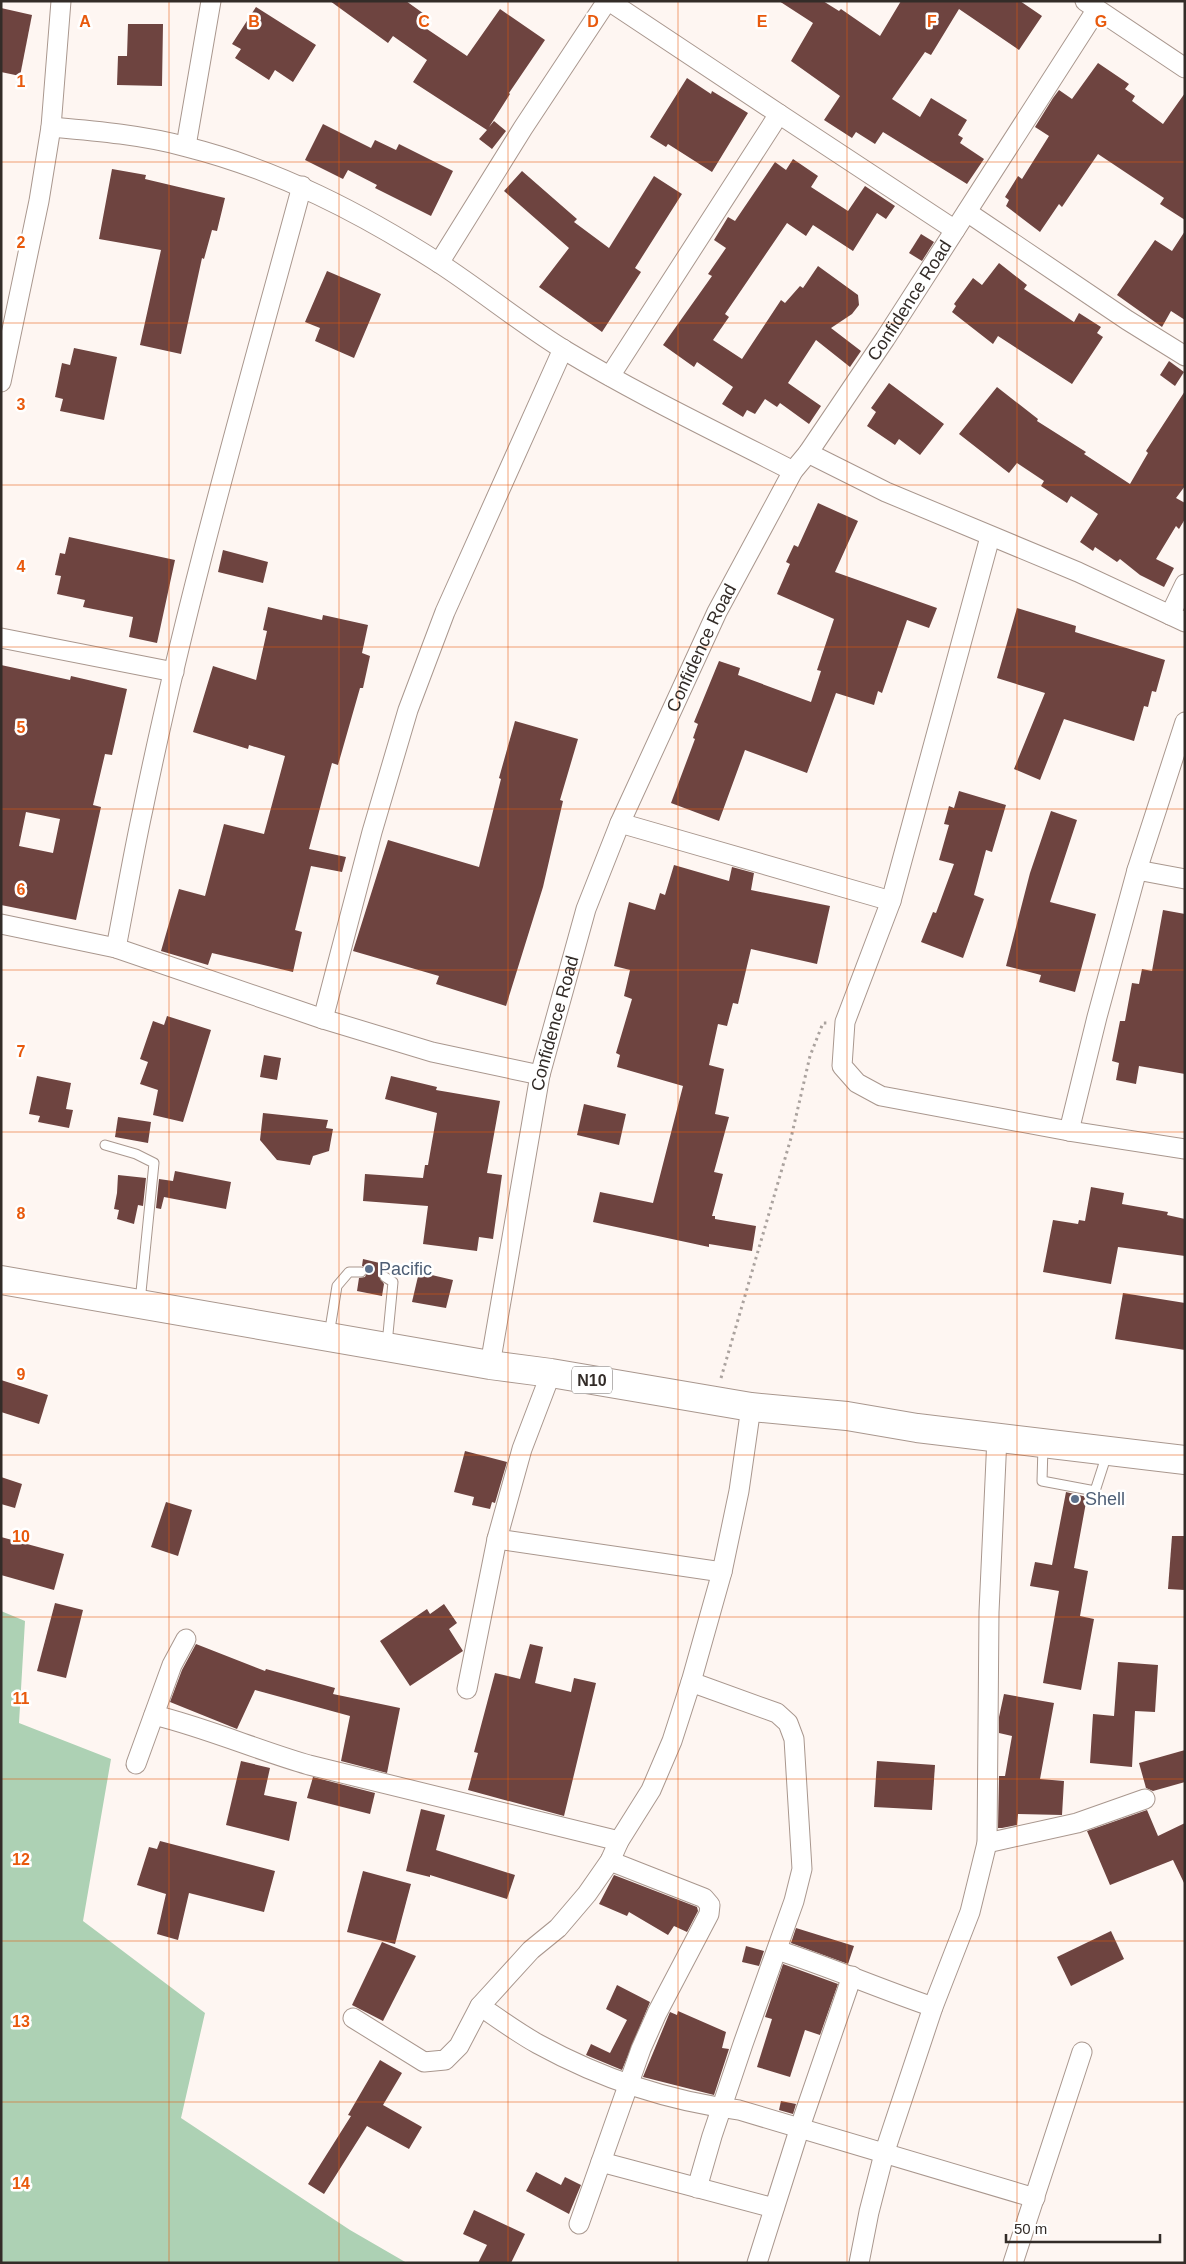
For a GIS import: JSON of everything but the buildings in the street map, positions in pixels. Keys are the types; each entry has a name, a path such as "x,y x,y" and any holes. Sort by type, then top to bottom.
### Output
{"main road":[{"name":"N10","path":"1,1280 490,1366 551,1373 751,1407 847,1416 917,1428 1185,1460"}],"street":[{"path":"1,382 8,332 40,201 51,127 60,1"},
{"path":"186,146 211,1"},
{"path":"439,263 523,128 608,1 955,230"},
{"path":"1091,5 1185,68"},
{"name":"Confidence Road","path":"490,1366 540,1075 586,909 620,823 717,612 794,472 885,339 967,212 1091,5"},
{"path":"610,376 779,114"},
{"path":"51,127 104,132 186,146 302,186 370,221 439,263 563,349 610,376 794,472"},
{"path":"116,948 143,808 174,672 227,462 302,186"},
{"path":"967,212 1127,320 1185,356"},
{"path":"323,1019 372,832 408,710 445,612 563,349"},
{"path":"808,453 886,492 990,537 1078,572 1177,618 1185,584"},
{"path":"990,537 891,902 845,1022 842,1066 857,1083 881,1096 1069,1131 1185,1149"},
{"path":"1,638 174,672"},
{"path":"1069,1131 1136,870 1185,722"},
{"path":"620,823 891,902"},
{"path":"1136,870 1185,879"},
{"path":"1,924 116,948 323,1019 432,1052 540,1075"},
{"path":"467,1689 497,1539 522,1449 551,1373"},
{"path":"353,2018 424,2062 445,2060 459,2046 480,2006 531,1950 558,1928 587,1894 610,1861 619,1841 651,1790 672,1741 691,1682 722,1572 739,1491 751,1407"},
{"path":"858,2263 884,2154 933,2007 970,1912 987,1843 989,1612 997,1438"},
{"path":"497,1539 722,1572"},
{"path":"136,1764 172,1665 186,1639"},
{"path":"691,1682 777,1713 788,1723 794,1739 802,1869 794,1901 721,2108 697,2188"},
{"path":"154,1715 191,1724 260,1751 309,1765 619,1841"},
{"path":"987,1843 1077,1824 1144,1799"},
{"path":"580,2224 627,2085 657,2012 709,1914 710,1904 704,1898 610,1861"},
{"path":"777,1950 933,2007"},
{"path":"757,2263 800,2127 852,1976"},
{"path":"480,2006 536,2042 570,2061 627,2085 721,2108 739,2110 1035,2198"},
{"path":"1013,2263 1082,2052"},
{"path":"601,2162 774,2208"}],"lane":[{"path":"105,1145 136,1154 154,1163 140,1304"},
{"path":"329,1337 337,1286 349,1272 361,1272"},
{"path":"385,1277 393,1282 394,1292 386,1348"},
{"path":"1043,1444 1042,1481 1095,1491 1108,1451"}],"path":[{"path":"716,1401 724,1365 791,1138 810,1056 823,1023 845,1022"}],"green space":[{"path":"1,1611 25,1621 19,1723 111,1759 83,1921 205,2013 181,2118 350,2230 407,2263 1,2263"}],"place":[{"name":"Pacific","path":"369,1269"},
{"name":"Shell","path":"1075,1499"}]}
